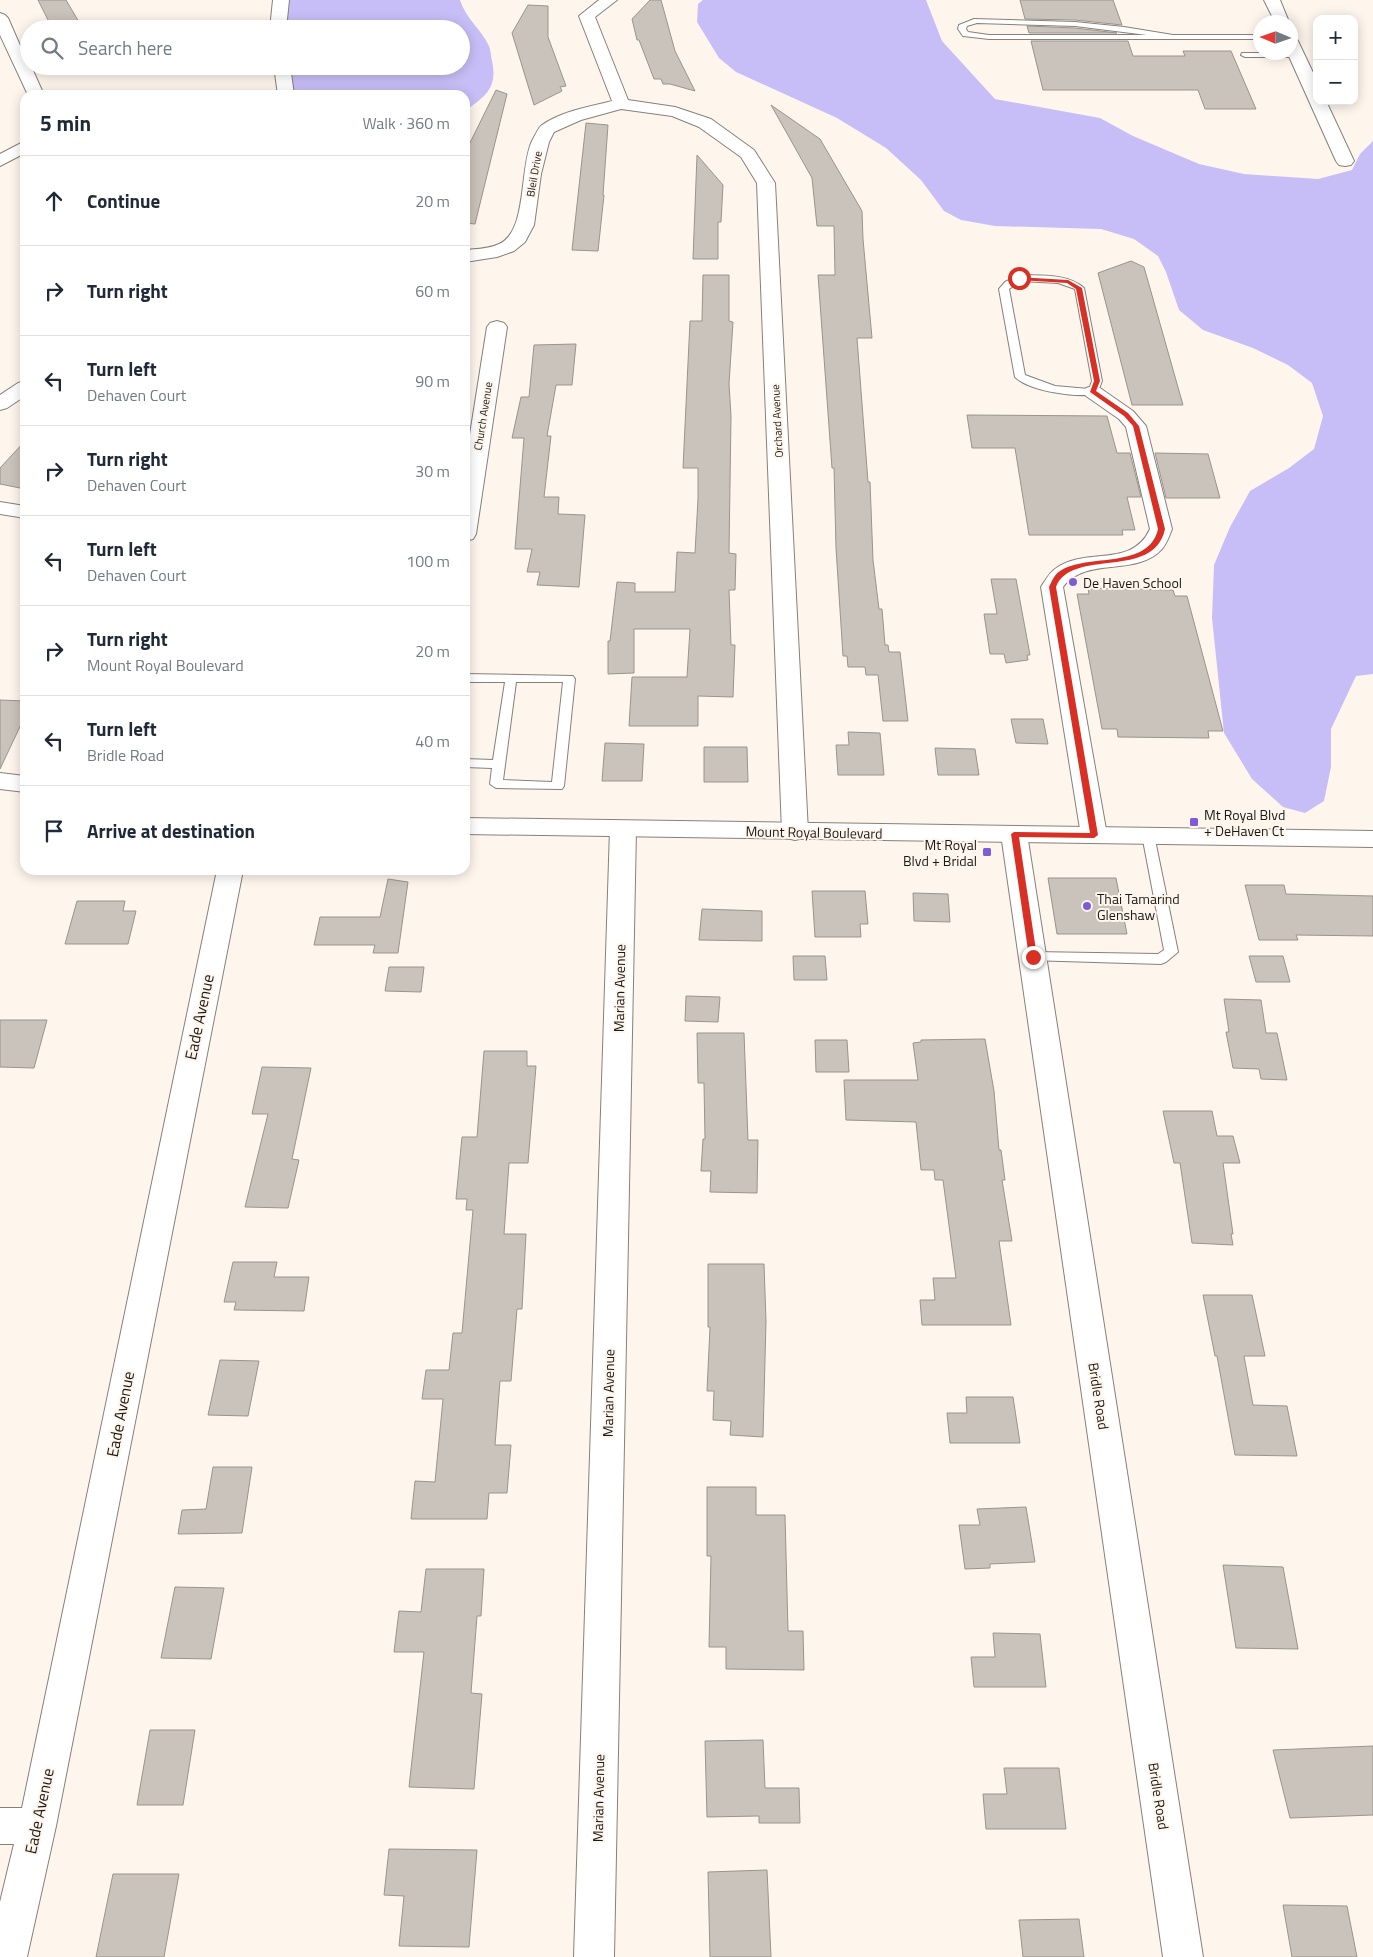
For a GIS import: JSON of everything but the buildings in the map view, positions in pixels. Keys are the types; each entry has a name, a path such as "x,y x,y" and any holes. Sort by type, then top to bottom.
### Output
{"street":[{"path":"279,20 281,0"},
{"path":"609,0 587,16 621,104"},
{"path":"1272,0 1279,15"},
{"path":"0,18 20,61"},
{"path":"1298,57 1313,91"},
{"path":"27,75 34,90"},
{"path":"283,75 285,90"},
{"name":"Bleil Drive","path":"470,255 493,253 510,246 520,237 526,226 536,153 547,129 575,116 621,104"},
{"name":"Orchard Avenue","path":"621,104 675,112 705,123 748,154 766,183 795,832"},
{"path":"1319,105 1345,161"},
{"path":"0,161 20,149"},
{"name":"Church Avenue","path":"470,501 497,328"},
{"path":"0,404 20,390"},
{"path":"1093,392 1126,414 1136,426 1161,529 1160,537 1151,549 1127,558 1074,567 1062,572 1056,578 1052,587 1094,835"},
{"path":"0,508 20,511"},
{"path":"0,781 20,783"},
{"name":"Mount Royal Boulevard","path":"470,826 1373,839"},
{"name":"Marian Avenue","path":"594,1957 623,829"},
{"name":"Bridle Road","path":"1014,834 1184,1957"},
{"name":"Eade Avenue","path":"7,1957 37,1826 229,875"},
{"path":"0,1826 37,1826"}],"lane":[{"path":"1173,37 1114,27 1058,22 977,22 966,23 962,29 966,34 973,36 1173,37 1253,37"},
{"path":"1245,55 1253,54"},
{"path":"1019,278 1056,280 1068,282 1079,288 1097,381 1093,392 1070,392 1039,386 1020,377 1004,289 1008,284 1019,278"},
{"path":"470,678 511,678 569,679 558,786 496,784 511,678"},
{"path":"470,763 499,764"},
{"path":"1033,957 1161,958 1171,952 1148,835"}],"shaded area":[{"path":"281,0 460,0 466,13 489,46 493,70 491,85 484,96 470,107 470,90 285,90 283,75 470,75 470,20 279,20"},
{"path":"703,0 926,0 942,41 995,99 1100,118 1133,136 1199,164 1244,174 1318,179 1352,170 1360,154 1373,141 1373,674 1356,676 1331,729 1331,767 1324,801 1305,813 1283,807 1252,779 1224,733 1212,618 1214,565 1230,527 1250,491 1289,468 1314,449 1323,416 1312,383 1288,365 1253,348 1203,330 1179,310 1166,272 1158,256 1134,239 1101,229 995,226 961,220 944,211 921,180 886,148 837,118 736,72 719,58 697,22 698,4"}],"place":[{"name":"De Haven School","path":"1073,582"},
{"name":"Mt Royal Blvd + DeHaven Ct","path":"1194,822"},
{"name":"Mt Royal Blvd + Bridal","path":"987,852"},
{"name":"Thai Tamarind Glenshaw","path":"1087,906"}],"route":[{"path":"1019,278 1056,280 1068,282 1079,288 1097,381 1093,392 1126,414 1136,426 1161,529 1160,537 1151,549 1127,558 1074,567 1062,572 1056,578 1052,587 1094,835 1014,834 1033,957"}]}
